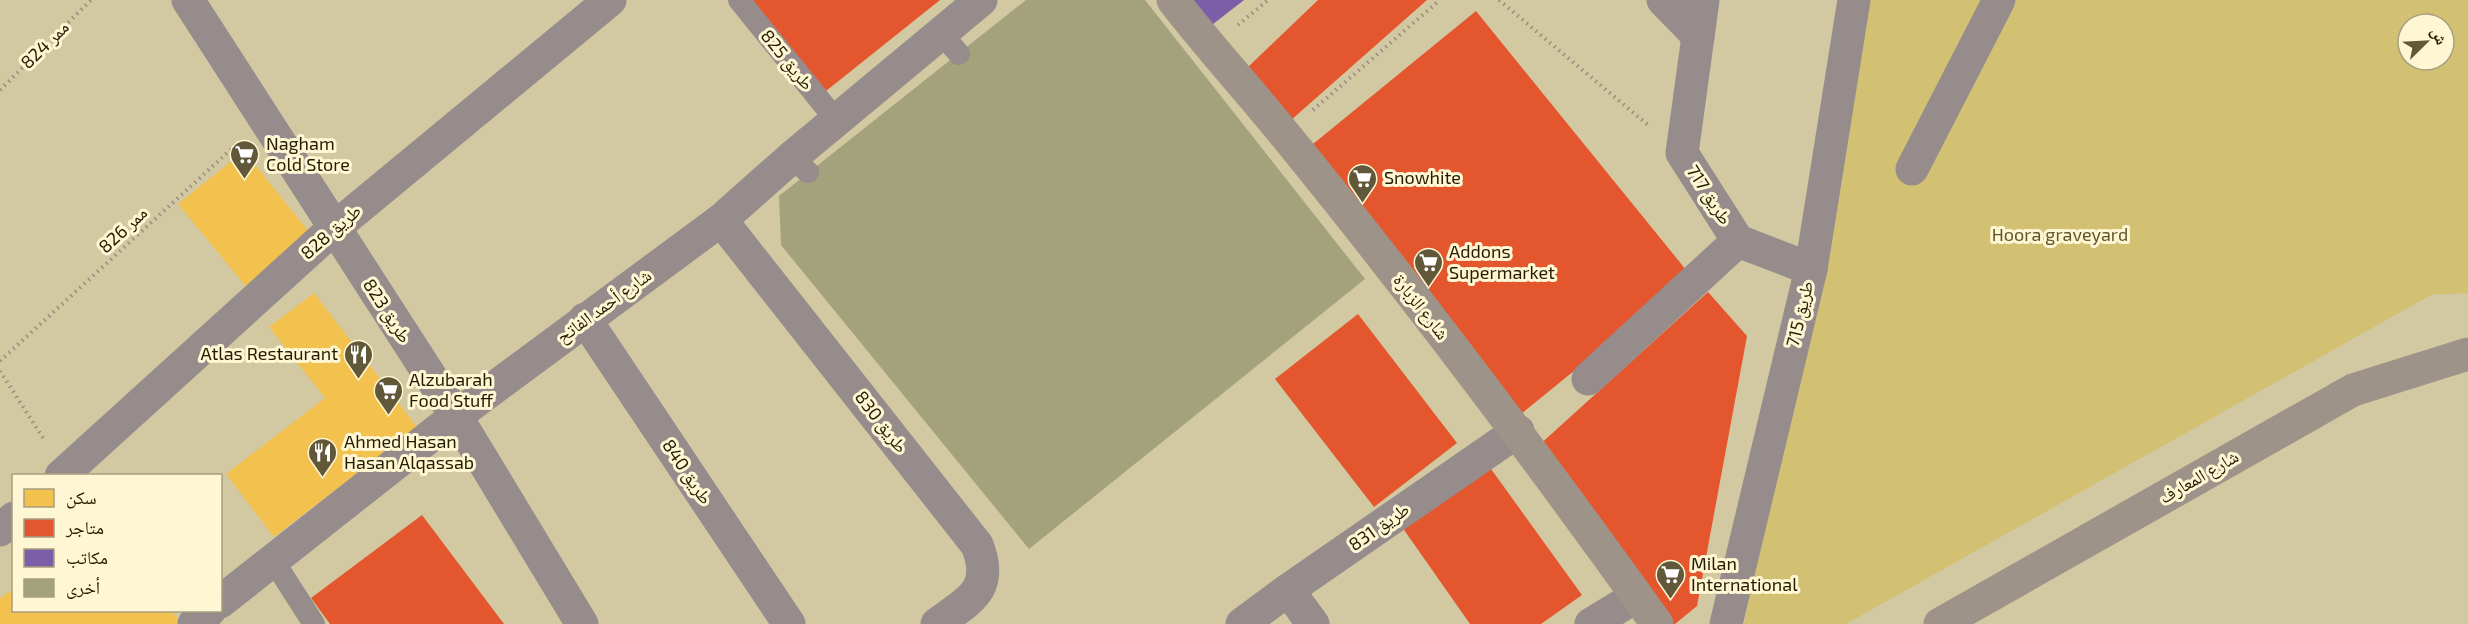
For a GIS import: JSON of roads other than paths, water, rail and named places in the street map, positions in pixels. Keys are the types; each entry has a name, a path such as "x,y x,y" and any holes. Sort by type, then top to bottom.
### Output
{"street":[{"name":"طريق 823","path":"189,0 333,229 456,416 582,624"},
{"name":"طريق 828","path":"63,474 333,229 610,0"},
{"name":"شارع أحمد الفاتح","path":"222,601 456,416 799,165 836,120 950,44 981,0"},
{"name":"شارع الزبارة","path":"1173,0 1210,48 1285,134 1518,431 1657,624"},
{"path":"1663,0 1698,36"},
{"name":"طريق 717","path":"1703,0 1682,153 1738,241 1811,269"},
{"name":"طريق 715","path":"1726,624 1811,269 1854,0"},
{"path":"1912,169 2000,0"},
{"name":"طريق 830","path":"721,220 977,545 984,570 975,595 937,624"},
{"path":"1588,379 1738,241"},
{"name":"طريق 840","path":"585,320 789,624"},
{"name":"شارع المعارف","path":"1940,624 2353,390 2468,354"},
{"name":"طريق 831","path":"1242,624 1518,431"},
{"path":"0,530 12,520"},
{"path":"1288,590 1313,624"},
{"path":"1591,624 1637,596"},
{"path":"194,624 208,612"}],"lane":[{"name":"طريق 825","path":"739,0 836,120"},
{"path":"273,560 314,624"}],"place":[{"name":"Nagham Cold Store","path":"245,180"},
{"name":"Snowhite","path":"1363,204"},
{"name":"Addons Supermarket","path":"1428,288"},
{"name":"Atlas Restaurant","path":"359,380"},
{"name":"Alzubarah Food Stuff","path":"388,416"},
{"name":"Ahmed Hasan Hasan Alqassab","path":"323,478"},
{"name":"Milan International","path":"1670,600"}],"park label":[{"name":"Hoora graveyard","path":"2060,235"}]}
